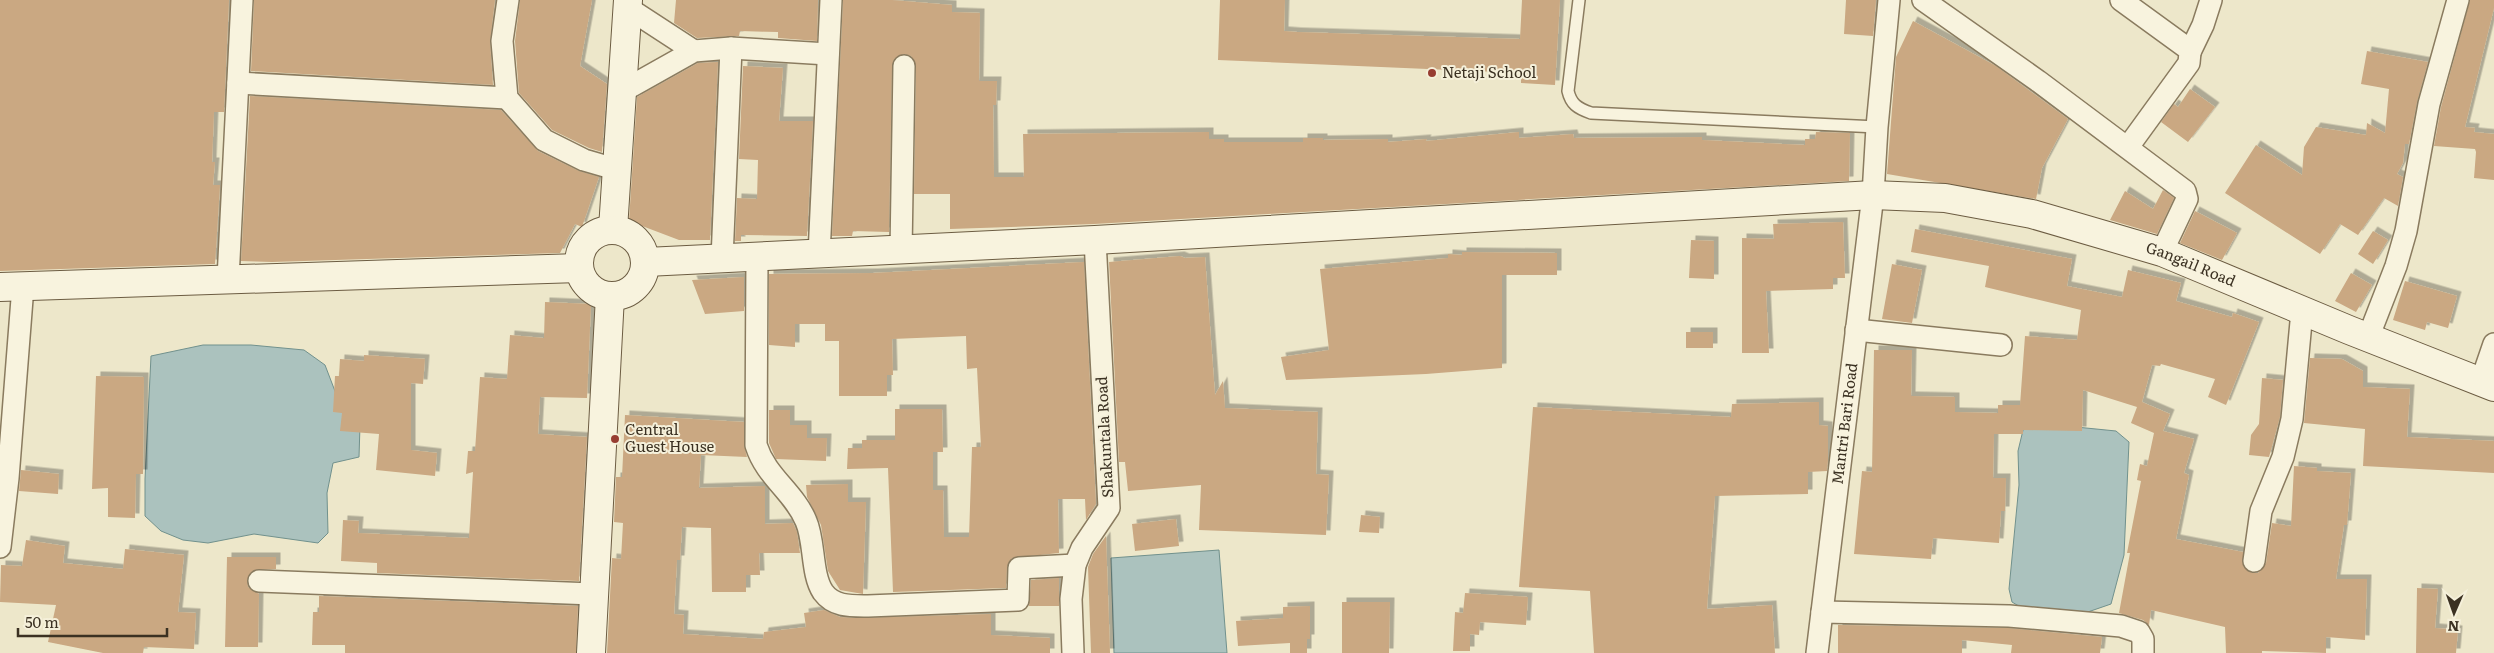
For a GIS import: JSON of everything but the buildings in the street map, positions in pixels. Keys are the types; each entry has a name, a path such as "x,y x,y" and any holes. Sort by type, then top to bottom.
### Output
{"street":[{"path":"228,279 242,0"},
{"path":"508,0 502,41 507,98 544,140 584,160 615,169"},
{"path":"819,255 831,0"},
{"name":"Mantri Bari Road","path":"1817,653 1873,195 1889,0"},
{"path":"1923,0 2178,184 2188,195 2162,252"},
{"path":"2122,0 2190,52"},
{"path":"2128,147 2189,64 2190,52 2204,25 2211,0"},
{"path":"2368,338 2396,266 2406,231 2429,104 2458,0"},
{"path":"628,4 694,51"},
{"path":"612,230 628,4"},
{"path":"621,92 694,51 731,48 828,54"},
{"path":"722,259 731,48"},
{"path":"901,251 904,66"},
{"path":"238,83 507,98"},
{"name":"Gangail Road","path":"646,262 901,251 1873,195 1944,198 2032,214 2162,252 2368,338 2487,384"},
{"path":"612,230 627,233 636,240 641,246 646,262 644,277 635,289 624,295 610,296 592,290 584,282 579,268 582,248 587,240 600,232 612,230"},
{"name":"Shakuntala Road","path":"1073,653 1071,599 1075,565 1082,548 1109,508 1094,240"},
{"path":"757,257 756,445 769,472 806,520 822,591 832,602 848,606 868,606 1018,600 1019,568 1075,565"},
{"path":"0,546 8,478 11,286 579,268"},
{"path":"591,653 610,296"},
{"path":"2254,561 2261,511 2283,458 2292,419 2302,311"},
{"path":"1856,330 2001,345"},
{"path":"2487,384 2494,344"},
{"path":"259,581 593,594"},
{"path":"1822,612 2009,616 2121,626 2139,632 2143,639 2143,653"}],"lane":[{"path":"1579,0 1568,91 1570,102 1579,108 1590,112 1877,128"}],"water":[{"path":"203,345 251,345 304,350 325,365 338,399 360,425 359,457 333,463 327,493 328,533 318,543 254,534 208,543 183,540 161,531 145,516 151,356"},
{"path":"2024,426 2076,427 2116,431 2129,442 2124,555 2111,604 2082,614 2022,608 2012,602 2009,589 2019,485 2018,451"},
{"path":"1219,550 1227,653 1114,653 1111,558"}],"place":[{"name":"Netaji School","path":"1432,73"},
{"name":"Central Guest House","path":"615,439"}]}
